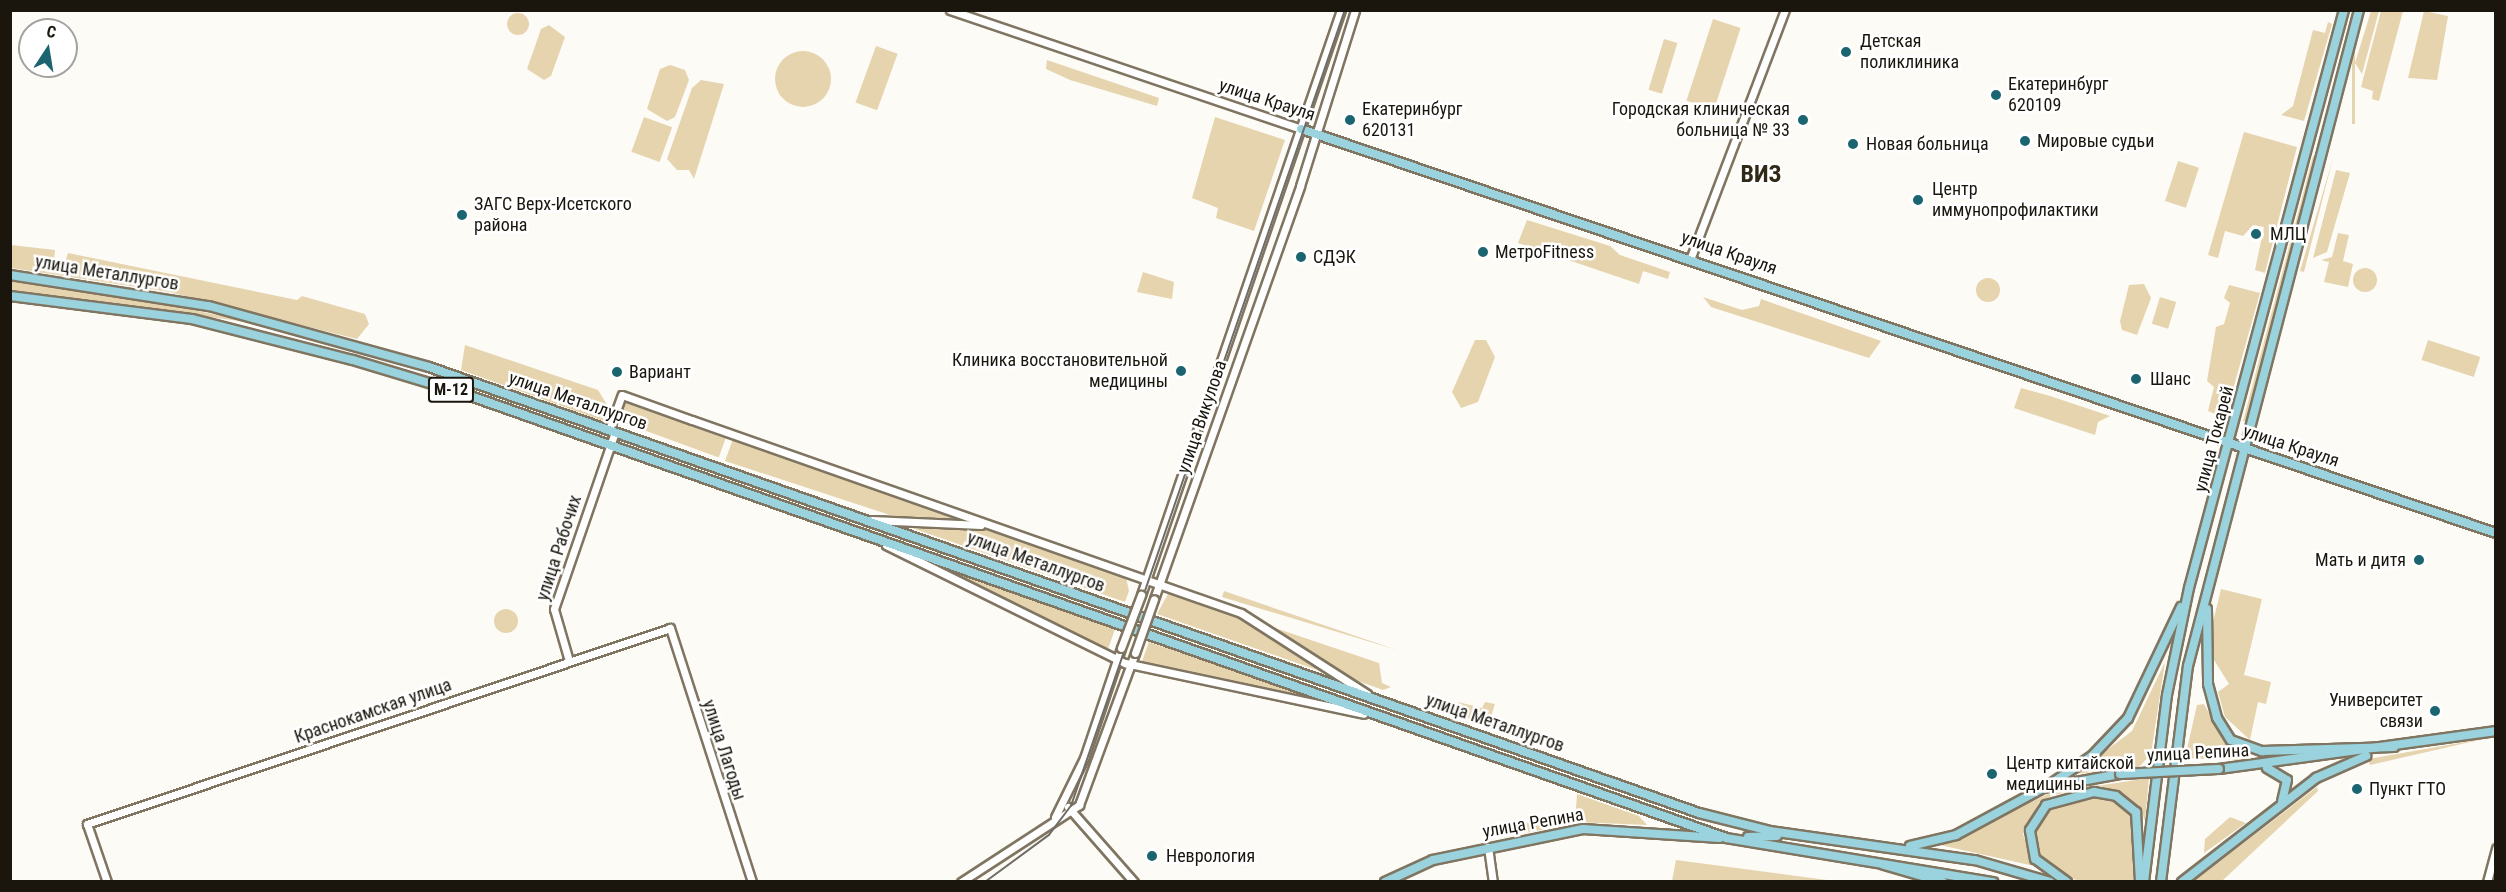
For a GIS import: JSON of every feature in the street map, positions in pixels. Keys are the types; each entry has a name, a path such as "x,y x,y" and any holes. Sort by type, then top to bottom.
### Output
{"main road":[{"name":"улица Токарей","path":"2142,882 2167,695 2187,596 2230,443 2344,10"},
{"name":"улица Токарей","path":"2161,882 2183,694 2209,585 2247,448 2359,10"},
{"name":"улица Крауля","path":"1301,129 1691,257 2496,533"},
{"name":"улица Металлургов","path":"10,275 264,318 429,367 1699,813 1800,835 1976,860 2050,882"},
{"name":"улица Металлургов","path":"10,296 166,315 259,334 353,360 611,446 1726,838 1875,860 1993,882"},
{"path":"259,334 264,318"},
{"path":"2209,585 2208,684 2217,718 2231,740 2262,751 2394,747"},
{"path":"2043,788 2092,756 2128,718 2187,596"},
{"name":"улица Репина","path":"1879,845 1941,841 2043,788 2120,774 2261,767 2496,731"},
{"path":"2182,882 2278,806 2330,769 2394,747"},
{"path":"2261,767 2288,780 2286,796 2278,806"},
{"path":"2067,882 2036,859 2031,830 2046,806 2094,792 2115,796 2136,812 2142,882"},
{"name":"улица Репина","path":"1385,882 1433,860 1583,829 1726,838 1800,835"},
{"path":"1875,860 1943,882"}],"street":[{"name":"улица Крауля","path":"950,10 1301,129"},
{"name":"улица Викулова","path":"1055,817 1064,802 1141,595 1341,10"},
{"name":"улица Викулова","path":"961,882 1081,800 1317,134 1355,10"},
{"path":"1691,257 1785,10"},
{"name":"улица Металлургов","path":"622,396 1241,613 1377,700"},
{"name":"улица Рабочих","path":"569,661 554,609 611,446 612,431 622,396"},
{"path":"868,520 986,525"},
{"path":"873,539 1117,661 1385,718"},
{"name":"Краснокамская улица","path":"107,882 87,824 670,628"},
{"name":"улица Лагоды","path":"670,628 752,882"},
{"path":"1064,802 1134,882"},
{"path":"1488,847 1493,882"},
{"path":"2487,882 2496,848"}],"shaded area":[{"path":"2352,11 2355,11 2355,124 2352,124"},
{"path":"2371,11 2379,11 2362,74 2355,63"},
{"path":"2381,11 2403,11 2379,101 2372,99 2373,91 2361,87"},
{"path":"2424,11 2448,16 2437,80 2408,78"},
{"path":"518,13 526,16 529,24 526,32 518,35 510,32 507,24 510,16"},
{"path":"1713,19 1741,28 1714,110 1686,101"},
{"path":"2328,22 2332,24 2304,121 2281,115 2293,106 2313,30 2325,33"},
{"path":"549,25 565,37 551,76 544,80 527,69 541,29"},
{"path":"1664,39 1677,43 1662,94 1649,90"},
{"path":"876,46 898,54 877,110 855,102"},
{"path":"803,51 814,53 823,59 829,68 831,79 829,90 823,99 814,105 803,107 792,105 783,99 777,90 775,79 777,68 783,59 792,53"},
{"path":"1047,60 1159,98 1157,106 1070,80 1046,69"},
{"path":"670,65 685,70 689,80 675,117 667,121 647,109 660,69"},
{"path":"701,80 724,84 694,179 689,170 677,170 667,159 692,88"},
{"path":"644,117 672,127 660,162 631,152"},
{"path":"1215,117 1285,140 1254,231 1216,218 1218,208 1192,198"},
{"path":"2244,132 2297,147 2265,273 2255,270 2264,227 2253,225 2243,236 2225,231 2218,258 2208,255"},
{"path":"2313,156 2315,157 2247,422 2243,421"},
{"path":"2333,158 2304,272 2300,271"},
{"path":"2178,161 2199,168 2186,208 2165,201"},
{"path":"2336,170 2350,173 2327,252 2313,258"},
{"path":"1527,220 1610,246 1620,255 1670,272 1668,279 1643,271 1639,284 1518,243"},
{"path":"2338,233 2349,235 2343,261 2353,264 2348,287 2324,282 2329,262 2321,260 2332,257"},
{"path":"11,245 55,250 54,260 65,262 68,253 297,300 302,296 365,314 369,324 357,339 169,292 11,268"},
{"path":"2365,268 2373,272 2377,280 2373,288 2365,292 2357,288 2353,280 2357,272"},
{"path":"1143,272 1174,282 1172,299 1137,292"},
{"path":"1988,278 1993,279 1999,285 1999,295 1993,301 1988,302 1983,301 1977,295 1976,290 1977,285 1983,279"},
{"path":"11,280 114,293 254,323 11,290"},
{"path":"2144,284 2151,298 2137,335 2122,330 2120,321 2129,285"},
{"path":"2229,285 2260,293 2225,418 2208,411 2214,387 2207,381 2216,327 2224,324 2230,303 2224,298"},
{"path":"1703,297 1742,310 1759,306 1761,299 1881,341 1869,358 1711,307"},
{"path":"2160,297 2176,302 2168,329 2152,324"},
{"path":"1475,340 1486,340 1495,357 1478,402 1461,408 1452,392"},
{"path":"2428,340 2480,357 2474,377 2422,360"},
{"path":"465,345 598,390 612,413 609,423 461,370"},
{"path":"2021,388 2110,416 2098,422 2095,435 2014,408"},
{"path":"625,402 726,439 719,457 618,421"},
{"path":"733,439 963,519 893,516 725,461"},
{"path":"909,527 985,529 1126,577 1129,591 1125,602"},
{"path":"920,561 1115,629 1108,649 1105,649"},
{"path":"2221,589 2262,599 2244,675 2271,682 2266,704 2258,702 2250,740 2225,717 2218,692 2229,684 2214,660 2213,622"},
{"path":"1224,591 1397,650 1222,597"},
{"path":"1169,592 1230,613 1337,677 1157,614"},
{"path":"506,609 514,613 518,621 514,629 506,633 498,629 494,621 498,613"},
{"path":"1266,625 1379,663 1382,683 1391,687 1383,690 1355,680"},
{"path":"1149,642 1328,703 1141,664"},
{"path":"2165,662 2151,754 2139,767 2075,774 2132,731"},
{"path":"1458,702 1482,708 1485,702 1495,704 1488,726 1467,718"},
{"path":"2204,704 2229,749 2253,761 2185,758 2197,705"},
{"path":"2488,738 2370,765 2368,759"},
{"path":"2149,778 2145,821 2140,808 2125,796 2101,786 2053,795 2039,803 2023,834 2034,866 1940,845 2050,793"},
{"path":"2317,787 2318,791 2222,881 2194,881"},
{"path":"1577,794 1639,816 1647,825 1575,822"},
{"path":"2090,796 2105,797 2132,814 2134,881 2078,881 2044,864 2035,840 2039,819 2057,805"},
{"path":"1572,817 1574,823 1531,832 1501,835 1497,827"},
{"path":"2230,817 2246,823 2204,853 2205,839"},
{"path":"1676,860 1834,881 1672,881"}],"tram line":[{"path":"985,882 1049,835 1071,806 1345,10"}],"place":[{"name":"Детская поликлиника","path":"1846,52"},
{"name":"Екатеринбург 620109","path":"1996,95"},
{"name":"Екатеринбург 620131","path":"1350,120"},
{"name":"Городская клиническая больница № 33","path":"1803,120"},
{"name":"Мировые судьи","path":"2025,141"},
{"name":"Новая больница","path":"1853,144"},
{"name":"Центр иммунопрофилактики","path":"1918,200"},
{"name":"ЗАГС Верх-Исетского района","path":"462,215"},
{"name":"МЛЦ","path":"2256,234"},
{"name":"МетроFitness","path":"1483,252"},
{"name":"СДЭК","path":"1301,257"},
{"name":"Клиника восстановительной медицины","path":"1181,371"},
{"name":"Вариант","path":"617,372"},
{"name":"Шанс","path":"2136,379"},
{"name":"Мать и дитя","path":"2419,560"},
{"name":"Университет связи","path":"2435,711"},
{"name":"Центр китайской медицины","path":"1992,774"},
{"name":"Пункт ГТО","path":"2357,789"},
{"name":"Неврология","path":"1152,856"}],"district":[{"name":"ВИЗ","path":"1761,175"}]}
